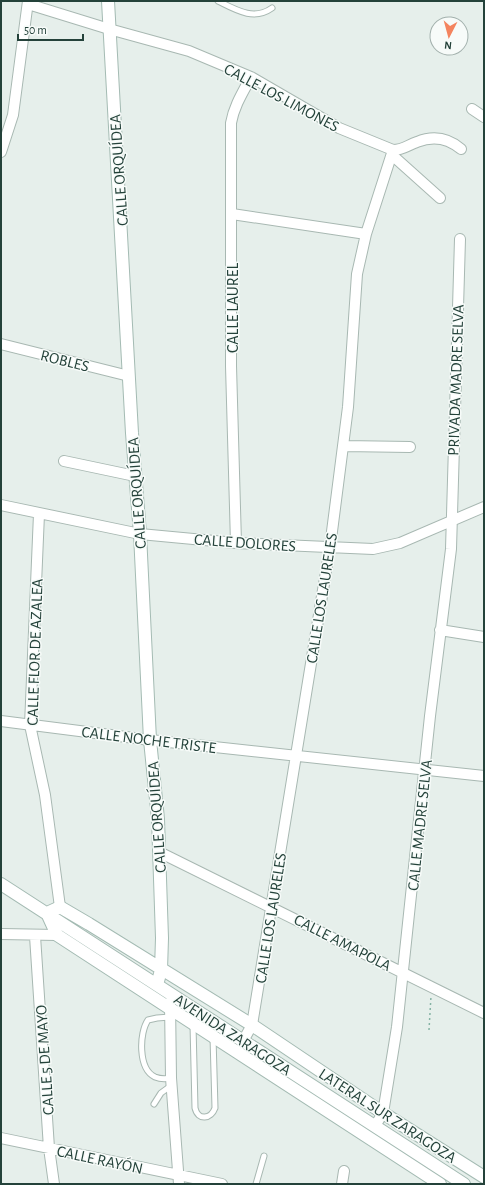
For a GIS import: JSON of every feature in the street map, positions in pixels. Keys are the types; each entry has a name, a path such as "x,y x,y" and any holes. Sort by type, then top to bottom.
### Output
{"street":[{"name":"CALLE ORQUÍDEA","path":"108,1 135,476 140,534 150,740 157,811 162,938 161,970 156,985"},
{"name":"CALLE LOS LIMONES","path":"28,2 109,29 189,51 251,77 338,128 393,153"},
{"path":"1,150 13,115 28,2"},
{"name":"CALLE LAUREL","path":"236,543 231,366 231,123 235,107 251,77"},
{"path":"472,109 484,117"},
{"path":"440,198 393,153 424,140 441,138 450,140 461,149"},
{"name":"CALLE LOS LAURELES","path":"243,1041 252,1025 330,547 344,446 352,368 354,303 361,252 393,153"},
{"path":"232,214 366,234"},
{"name":"PRIVADA MADRE SELVA","path":"452,521 453,440 460,239"},
{"name":"ROBLES","path":"1,344 129,376"},
{"path":"344,446 410,447"},
{"path":"64,461 135,476"},
{"name":"CALLE DOLORES","path":"1,505 140,534 236,543 373,548 386,547 484,508"},
{"name":"CALLE FLOR DE AZALEA","path":"39,514 30,725 45,796 60,907"},
{"name":"CALLE MADRE SELVA","path":"375,1126 382,1113 397,1027 440,630 451,549 452,521"},
{"path":"440,630 484,637"},
{"name":"CALLE NOCHE TRISTE","path":"1,720 150,740 425,768 484,776"},
{"name":"CALLE AMAPOLA","path":"159,852 484,1012"},
{"name":"AVENIDA ZARAGOZA","path":"4,888 47,913 464,1184"},
{"path":"60,907 47,913 57,935 170,1013 193,1024 440,1184"},
{"name":"LATERAL SUR ZARAGOZA","path":"60,907 252,1025 382,1113 484,1176"},
{"path":"1,934 35,936 57,935"},
{"name":"CALLE 5 DE MAYO","path":"35,936 49,1148 54,1184"},
{"path":"171,994 171,1082 179,1180"},
{"path":"217,1040 230,1032"},
{"name":"CALLE RAYÓN","path":"1,1138 49,1148 179,1180 222,1184"},
{"path":"385,1148 393,1139"},
{"path":"342,1184 344,1171"}],"lane":[{"path":"218,1 240,12 250,14 266,13 272,8"},
{"path":"154,1104 160,1093 171,1082 156,1077 146,1067 142,1033 148,1020 170,1013"},
{"path":"193,1024 195,1108 196,1114 205,1117 211,1114 215,1108 217,1040"},
{"path":"256,1184 264,1156"}],"path":[{"path":"429,1030 432,986"}]}
